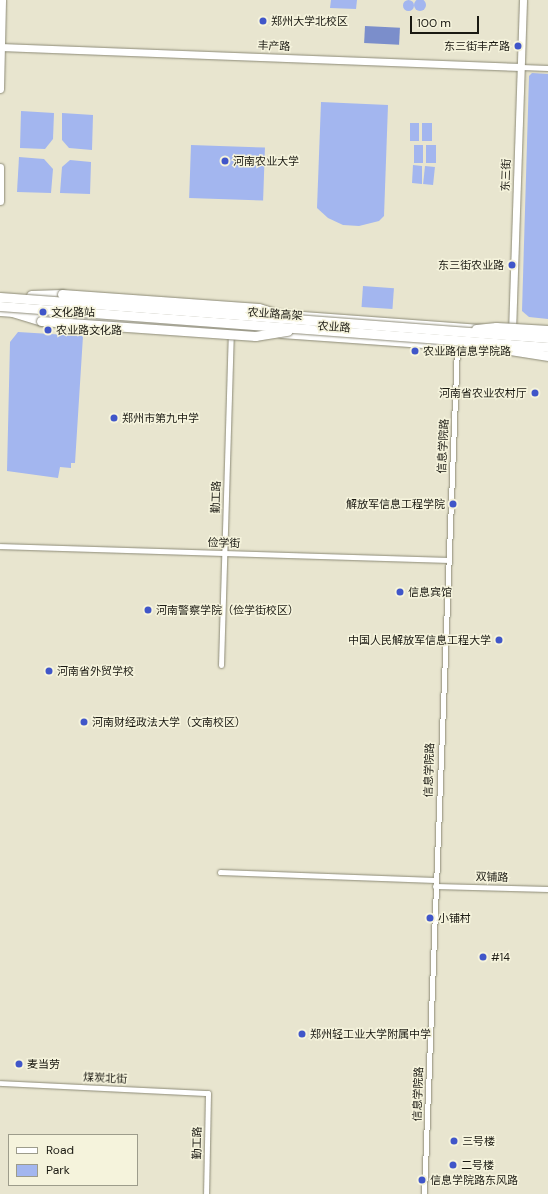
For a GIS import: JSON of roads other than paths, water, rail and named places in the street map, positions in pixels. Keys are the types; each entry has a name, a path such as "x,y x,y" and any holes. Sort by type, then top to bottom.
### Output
{"highway":[{"path":"31,295 62,294 259,308 290,319"},
{"name":"农业路高架","path":"0,297 548,338"},
{"name":"农业路高架","path":"0,306 548,347"},
{"path":"12,312 41,321 255,336 302,328"},
{"path":"460,332 496,327 548,330"},
{"path":"466,341 516,353 548,355"}],"street":[{"path":"0,89 2,0"},
{"name":"东三街","path":"512,350 523,0"},
{"name":"丰产路","path":"0,47 548,68"},
{"path":"0,166 0,201"},
{"name":"农业路","path":"0,293 548,334"},
{"name":"农业路","path":"0,312 512,350 548,355"},
{"name":"勤工路","path":"221,665 231,329"},
{"name":"信息学院路","path":"424,1194 447,560 457,347"},
{"name":"俭学街","path":"0,546 447,560"},
{"name":"双铺路","path":"220,872 548,889"},
{"name":"煤炭北街","path":"0,1083 208,1093"},
{"name":"勤工路","path":"206,1194 208,1093"}],"place":[{"name":"郑州大学北校区","path":"263,21"},
{"name":"东三街丰产路","path":"518,46"},
{"name":"河南农业大学","path":"225,161"},
{"name":"东三街农业路","path":"512,265"},
{"name":"文化路站","path":"43,312"},
{"name":"农业路文化路","path":"48,330"},
{"name":"农业路信息学院路","path":"415,351"},
{"name":"河南省农业农村厅","path":"535,393"},
{"name":"郑州市第九中学","path":"114,418"},
{"name":"解放军信息工程学院","path":"453,504"},
{"name":"信息宾馆","path":"400,592"},
{"name":"河南警察学院（俭学街校区）","path":"148,610"},
{"name":"中国人民解放军信息工程大学","path":"499,640"},
{"name":"河南省外贸学校","path":"49,671"},
{"name":"河南财经政法大学（文南校区）","path":"84,722"},
{"name":"小铺村","path":"430,918"},
{"name":"#14","path":"483,957"},
{"name":"郑州轻工业大学附属中学","path":"302,1034"},
{"name":"麦当劳","path":"19,1064"},
{"name":"三号楼","path":"454,1141"},
{"name":"二号楼","path":"453,1165"},
{"name":"信息学院路东风路","path":"422,1180"}]}
